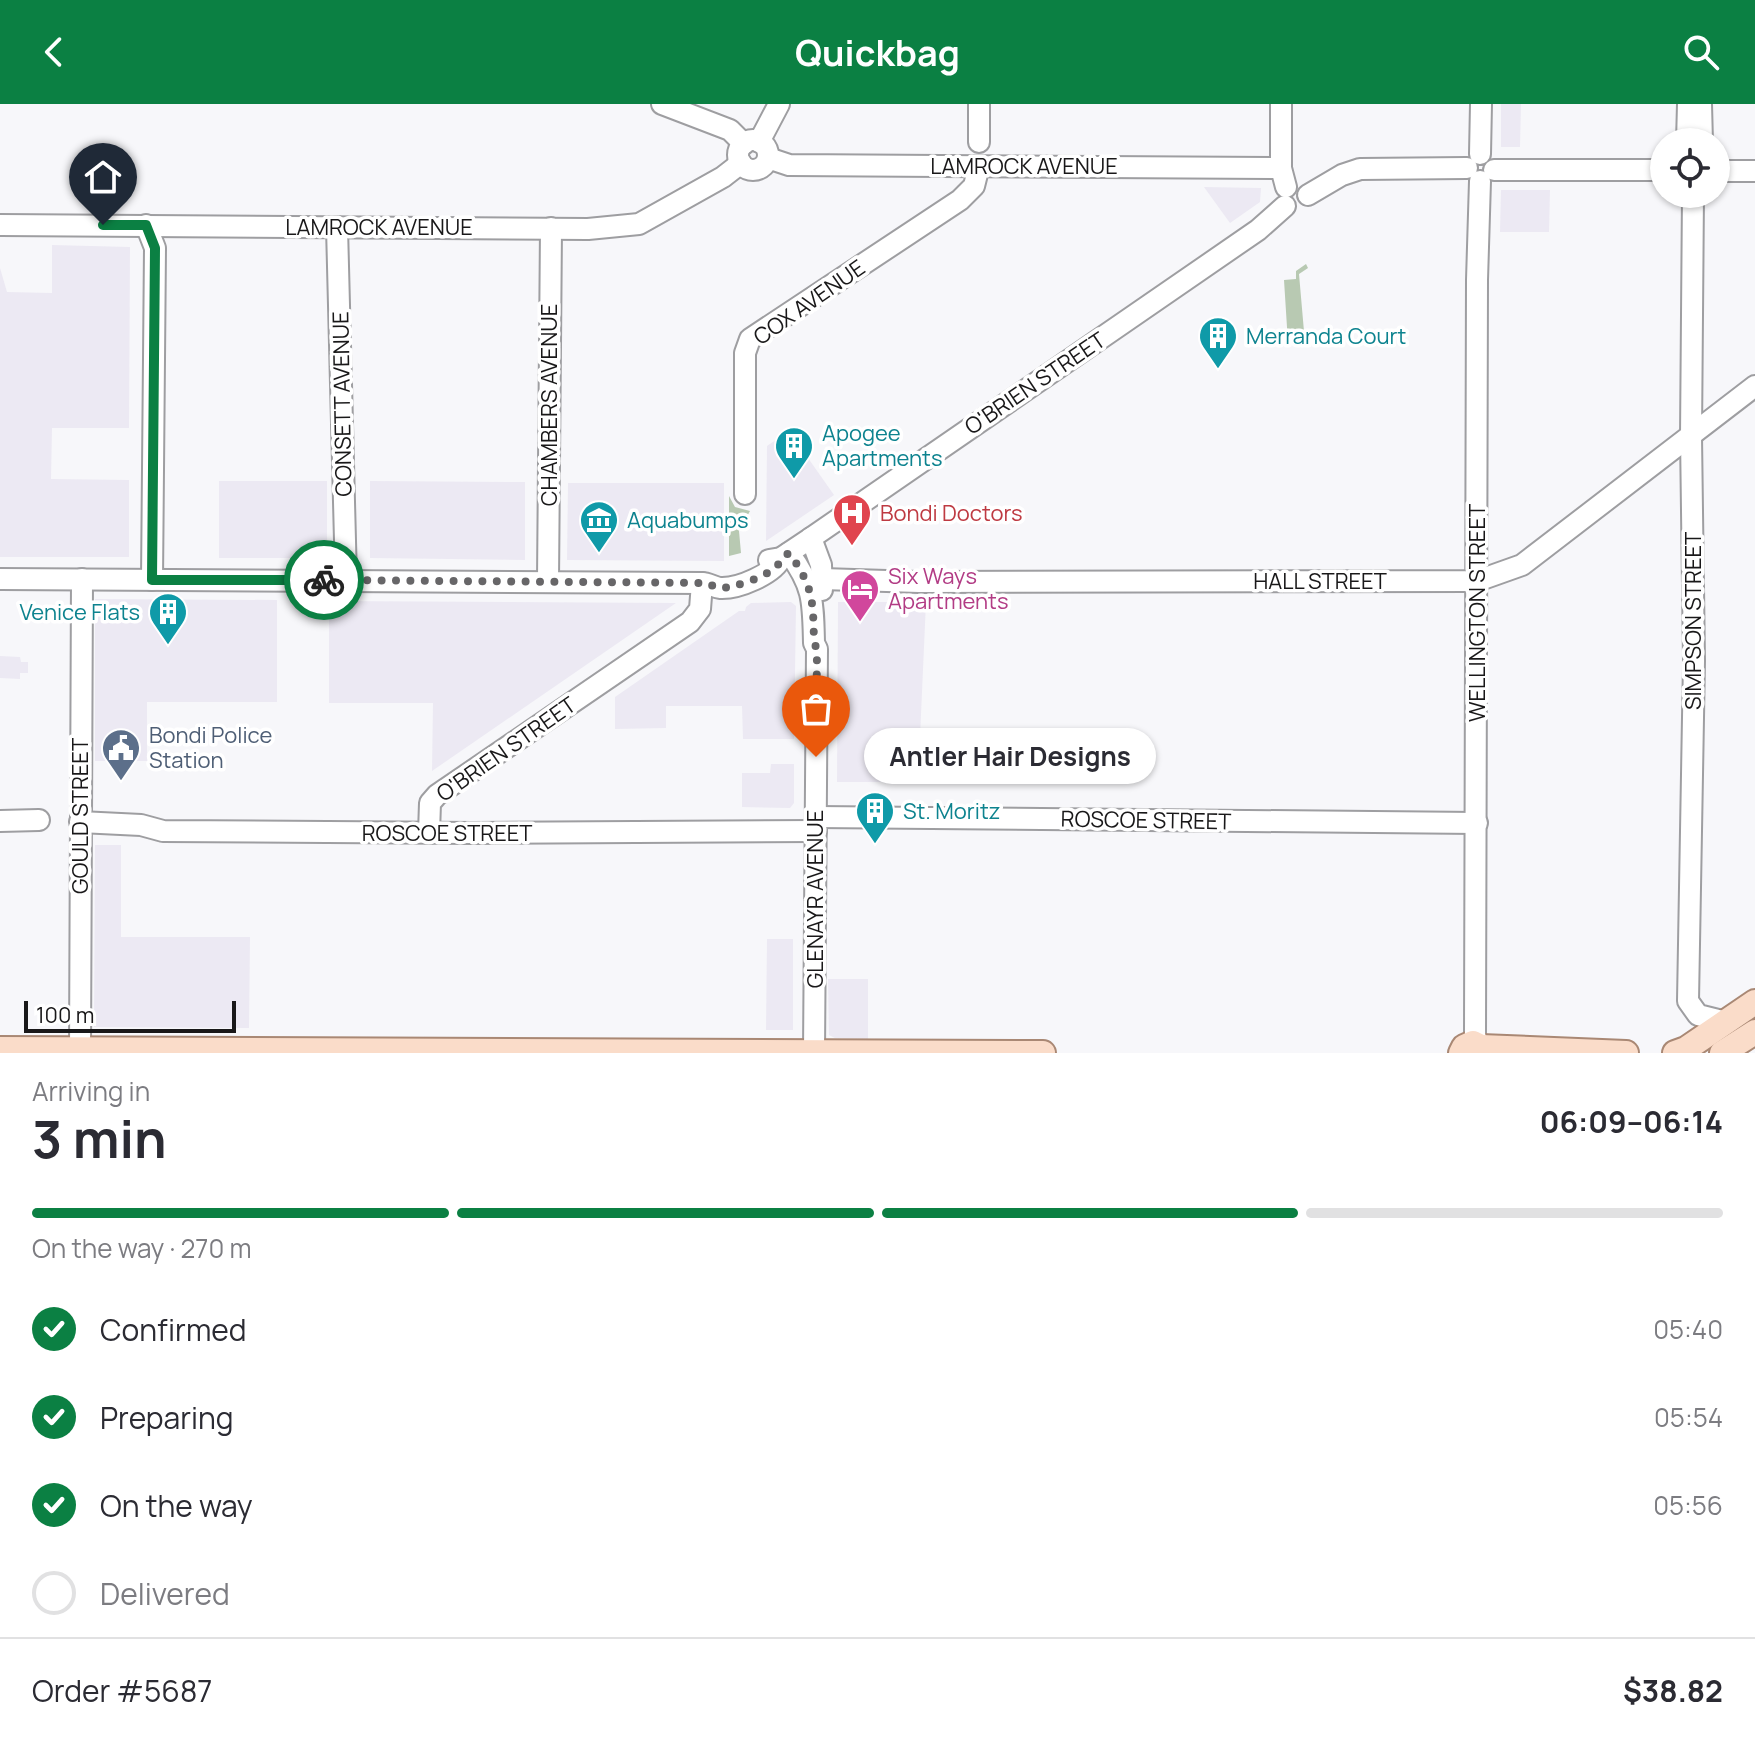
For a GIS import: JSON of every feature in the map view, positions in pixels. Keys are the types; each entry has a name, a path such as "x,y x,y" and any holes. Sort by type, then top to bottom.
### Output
{"main road":[{"path":"1675,1053 1755,1002"},
{"path":"1722,1053 1755,1032"},
{"path":"0,1049 1043,1053"},
{"path":"1476,1049 1626,1053"}],"street":[{"path":"662,104 730,130 753,152 779,104"},
{"path":"979,104 979,142"},
{"path":"1281,104 1284,187 1291,210 1300,210 1307,204 1308,195 1342,175 1360,169 1650,170"},
{"name":"WELLINGTON STREET","path":"1476,1049 1477,280 1481,104"},
{"path":"1687,128 1688,104"},
{"path":"1701,104 1702,128"},
{"name":"LAMROCK AVENUE","path":"0,225 588,229 639,224 723,177 753,152 789,165 979,166 1284,187"},
{"name":"COX AVENUE","path":"745,494 745,353 750,339 960,200 974,186 979,166"},
{"path":"1730,171 1755,171"},
{"name":"O'BRIEN STREET","path":"429,833 430,803 437,795 690,622 700,609 704,583 785,555 811,538 1258,230 1284,187"},
{"name":"SIMPSON STREET","path":"1693,208 1691,436 1694,661 1688,1001 1695,1013 1726,1022"},
{"path":"146,225 155,248 152,580"},
{"name":"CONSETT AVENUE","path":"337,227 346,580"},
{"name":"CHAMBERS AVENUE","path":"548,581 551,228"},
{"name":"HALL STREET","path":"822,579 919,582 1477,581 1522,565 1755,386"},
{"name":"GLENAYR AVENUE","path":"811,538 817,549 822,579 821,643 817,649"},
{"name":"GLENAYR AVENUE","path":"785,555 804,574 813,598 814,643 817,649 814,1053"},
{"path":"0,579 704,583"},
{"name":"GOULD STREET","path":"80,1051 82,579"},
{"path":"0,821 39,820"},
{"name":"ROSCOE STREET","path":"80,822 141,825 163,831 429,833 816,824 1477,823"}],"shaded area":[{"path":"1501,104 1521,104 1520,147 1501,147"},
{"path":"1204,187 1261,188 1260,202 1230,223"},
{"path":"1501,190 1550,190 1549,232 1500,232"},
{"path":"52,245 130,247 129,428 52,428 51,479 129,480 129,557 0,557 0,268 7,292 52,293"},
{"name":"Apogee Apartments","path":"789,431 834,495 766,541 767,446"},
{"path":"219,481 327,481 327,558 219,558"},
{"path":"370,481 525,482 525,560 370,558"},
{"path":"568,483 724,483 724,561 567,560"},
{"path":"95,599 277,600 277,702 147,702 147,761 95,761"},
{"path":"329,601 676,603 432,771 433,703 329,703"},
{"path":"791,602 796,606 794,739 743,739 742,706 666,706 666,728 615,729 615,697 739,611 745,611 751,603"},
{"path":"838,602 926,602 918,782 837,782"},
{"path":"0,656 20,657 21,662 28,662 28,673 20,673 20,679 0,678"},
{"path":"771,764 794,764 794,803 790,808 742,807 742,773 770,773"},
{"path":"95,845 121,845 121,937 250,937 249,1028 94,1027"},
{"path":"767,939 793,939 793,1030 766,1030"},
{"path":"828,979 868,979 868,1039 829,1035"}],"green space":[{"path":"1306,264 1308,268 1299,274 1305,343 1288,343 1284,280 1296,279 1296,271"},
{"path":"729,496 735,507 750,511 739,531 741,553 729,556"}],"way so far":[{"path":"324,580 707,583 719,588 764,575 777,567 781,558 789,553 804,574 813,598 814,643 817,649 816,757"}],"place":[{"name":"Merranda Court","path":"1218,370"},
{"name":"Apogee Apartments","path":"794,480"},
{"name":"Bondi Doctors","path":"852,547"},
{"name":"Aquabumps","path":"599,554"},
{"name":"Six Ways Apartments","path":"860,623"},
{"name":"Venice Flats","path":"168,646"},
{"name":"Antler Hair Designs","path":"816,757"},
{"name":"Bondi Police Station","path":"121,782"},
{"name":"St. Moritz","path":"875,845"}],"route":[{"path":"103,225 146,225 155,248 152,580 324,580"}]}
